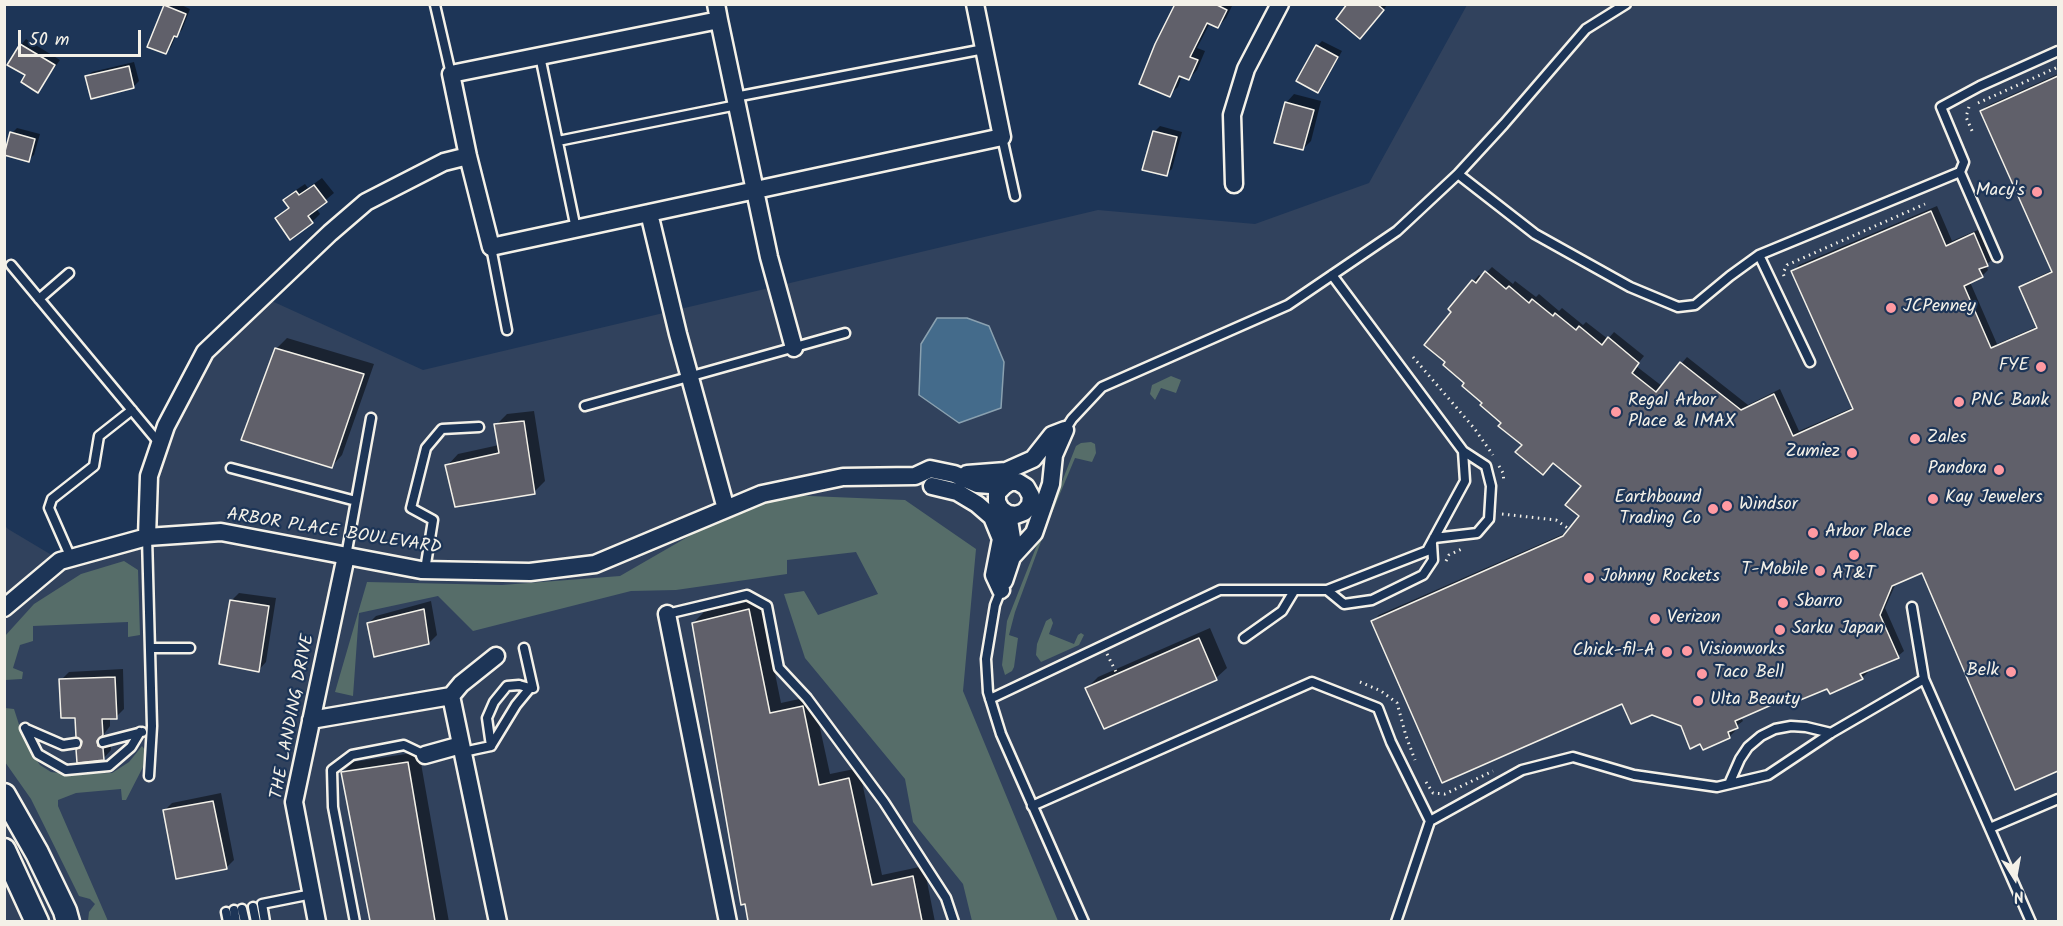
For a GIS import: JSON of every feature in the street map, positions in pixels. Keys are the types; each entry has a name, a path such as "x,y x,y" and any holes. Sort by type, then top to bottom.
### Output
{"main road":[{"path":"4,795 37,853 68,921"},
{"path":"5,851 37,921"}],"street":[{"path":"794,348 769,258 755,190 717,12 540,56 451,74 468,156 491,247 576,229 755,190 1002,137 975,4"},
{"path":"1234,184 1232,115 1246,69 1281,4"},
{"path":"147,537 149,476 166,426 206,352 330,233 366,202 444,162 468,156"},
{"path":"649,213 726,509"},
{"path":"1012,557 1034,533 1051,484 1054,455 1065,430"},
{"path":"954,474 1006,471 1033,459 1052,435 1065,430"},
{"path":"1034,533 997,493 1054,455"},
{"name":"ARBOR PLACE BOULEVARD","path":"4,608 60,561 147,537 221,532 425,570 530,572 595,564 762,494 843,477 915,476 930,469 954,474 977,484 1011,484"},
{"path":"915,476 932,486 957,492 977,504 992,517 1001,539 994,575 1002,586"},
{"path":"932,486 953,485 1010,509 1030,505 1031,496 1026,487 1011,484"},
{"path":"1031,496 1051,484"},
{"path":"1002,586 1012,557 1010,509"},
{"name":"THE LANDING DRIVE","path":"317,921 294,802 346,556"},
{"path":"667,614 728,921"},
{"path":"311,720 451,696 461,684 496,656"},
{"path":"451,696 498,921"},
{"path":"425,755 462,749"}],"lane":[{"path":"1065,430 1072,419 1102,387 1288,305 1396,231 1458,174 1586,29 1626,4"},
{"path":"435,5 451,74"},
{"path":"558,141 984,49"},
{"path":"1997,257 1960,172 1964,162 1941,107 1980,86 2058,51"},
{"path":"540,56 576,229"},
{"path":"1002,137 1015,196"},
{"path":"1458,174 1535,234 1630,287 1678,307 1695,305 1759,255 1960,172"},
{"path":"491,247 507,330"},
{"path":"1759,255 1810,362"},
{"path":"11,266 160,444"},
{"path":"39,299 69,273"},
{"path":"1332,275 1463,451 1486,466 1491,486 1489,519 1477,533 1433,541"},
{"path":"585,406 845,333"},
{"path":"71,558 49,507 51,499 94,466 99,436 132,410"},
{"path":"346,556 371,418"},
{"path":"425,570 433,520 411,508 426,448 442,429 479,427"},
{"path":"990,699 1220,590 1328,590 1427,551 1466,481 1463,451"},
{"path":"231,468 356,501"},
{"path":"147,537 153,726 150,776"},
{"path":"1328,590 1344,604 1372,600 1423,575 1433,560 1433,541"},
{"path":"1002,586 995,605 986,659 990,699 1000,734 1083,921"},
{"path":"1244,638 1282,611 1294,591"},
{"path":"667,614 747,595 767,606 779,668 807,699 884,802 946,898 954,921"},
{"path":"1912,607 1924,679 2031,921"},
{"path":"150,648 190,648"},
{"path":"524,648 533,688"},
{"path":"1396,921 1430,821 1522,770 1573,757 1634,775 1718,786 1729,784 1768,775 1832,733 1924,679"},
{"path":"1032,806 1312,682 1378,708 1391,742 1430,821"},
{"path":"519,685 530,688 516,705 491,746 487,718 494,702 507,686 519,685"},
{"path":"103,742 141,732 153,726"},
{"path":"1729,784 1748,747 1761,736 1775,729 1791,726 1806,727 1832,733"},
{"path":"76,743 63,745 25,728 38,754 66,770 109,766 131,747 141,732"},
{"path":"355,921 333,807 332,770 352,755 404,745 425,755"},
{"path":"462,749 491,746"},
{"path":"1990,828 2058,799"},
{"path":"257,905 312,894"},
{"path":"256,921 257,905"},
{"path":"257,905 266,921"},
{"path":"228,921 234,910"},
{"path":"234,910 236,921"},
{"path":"234,910 245,921"}],"path":[{"path":"1973,133 1966,117 1968,108 2058,67"},
{"path":"1786,281 1783,273 1787,265 1925,204"},
{"path":"1413,357 1474,428 1493,455"},
{"path":"1498,464 1503,473 1504,489"},
{"path":"1501,519 1504,506"},
{"path":"1503,514 1556,520 1569,529"},
{"path":"1444,567 1449,555 1471,545"},
{"path":"1106,653 1117,674"},
{"path":"1360,682 1381,691 1397,703 1406,736 1418,766"},
{"path":"1422,776 1433,793 1445,794 1500,768"}],"shaded area":[{"name":"Arbor Place","path":"1467,5 2058,5 2058,921 5,921 4,525 60,560 147,537 149,476 205,352 263,297 423,370 1098,210 1255,224 1369,183"},
{"path":"937,318 967,318 989,326 1004,362 1001,408 959,423 919,395 921,344"}],"green space":[{"path":"1171,376 1181,380 1176,393 1161,388 1155,400 1150,394 1152,385"},
{"path":"1091,442 1095,444 1096,453 1092,462 1075,458 1015,612 1009,635 1018,638 1014,667 1005,675 1002,665 1007,621 1076,446"},
{"path":"762,494 905,500 976,549 963,691 1058,921 972,921 963,884 913,822 905,779 805,658 784,594 804,591 818,615 878,594 856,552 787,560 787,574 676,590 631,591 473,631 438,596 359,613 353,696 335,692 367,582 502,585 620,576"},
{"path":"124,561 138,570 140,635 128,637 128,622 33,626 33,641 20,645 13,668 23,672 22,679 5,680 5,636 34,604 81,574"},
{"path":"1051,618 1053,623 1049,634 1074,644 1078,635 1081,633 1084,635 1079,645 1041,662 1036,655 1037,644 1046,621"},
{"path":"5,708 14,709 24,740 40,765 51,772 112,773 129,762 142,746 145,750 143,767 126,800 122,800 121,789 76,793 58,800 58,806 108,921 88,921 89,912 95,904 90,899 79,896 31,799 5,762"}],"building":[{"path":"1175,4 1215,4 1227,10 1218,28 1207,23 1190,57 1198,60 1189,80 1179,76 1170,97 1139,84 1155,44"},
{"path":"1347,4 1377,4 1384,10 1360,39 1336,19"},
{"path":"164,5 186,14 177,37 174,36 166,54 147,47"},
{"path":"20,44 55,65 38,93 21,82 25,75 7,65"},
{"path":"1316,45 1338,57 1318,93 1296,81"},
{"path":"129,66 134,88 91,99 85,76"},
{"path":"2058,76 2058,771 2015,790 1922,573 1892,586 1880,615 1899,658 1860,674 1863,679 1830,694 1827,689 1788,705 1785,699 1735,721 1738,728 1728,732 1730,738 1703,750 1700,744 1690,749 1681,726 1652,715 1631,724 1622,704 1442,783 1371,621 1563,536 1579,516 1565,505 1581,486 1553,463 1543,475 1515,452 1522,445 1498,426 1501,423 1462,386 1464,383 1443,365 1445,362 1424,345 1451,312 1448,309 1472,280 1476,283 1485,271 1506,289 1509,286 1529,303 1532,299 1553,316 1555,313 1576,330 1579,326 1602,345 1608,337 1639,363 1632,373 1656,392 1680,362 1741,410 1774,394 1793,436 1853,409 1791,271 1931,211 1946,246 1974,233 1988,266 1979,269 1983,277 1964,286 1991,348 2037,328 2019,287 2052,272 1980,111"},
{"path":"1285,102 1314,110 1303,150 1274,143"},
{"path":"1153,131 1177,137 1167,176 1142,170"},
{"path":"10,132 35,139 29,162 4,155"},
{"path":"314,185 327,202 308,216 313,223 290,240 275,218 289,208 283,200 296,191 299,195"},
{"path":"275,348 364,374 332,468 241,440"},
{"path":"524,421 535,494 455,507 445,465 499,453 494,424"},
{"path":"230,600 269,606 259,672 219,664"},
{"path":"424,609 429,644 374,657 367,623"},
{"path":"749,609 770,713 803,706 819,785 849,778 872,885 913,876 922,921 748,921 745,904 741,905 692,623"},
{"path":"1199,638 1217,680 1104,729 1085,688"},
{"path":"115,677 117,719 102,719 103,735 97,741 98,746 103,748 104,760 77,763 76,749 80,748 82,741 76,737 75,718 61,718 59,679"},
{"path":"408,762 435,921 370,921 341,772"},
{"path":"213,801 227,869 176,879 163,810"}],"place":[{"name":"Macy's","path":"2037,192"},
{"name":"JCPenney","path":"1891,308"},
{"name":"FYE","path":"2041,367"},
{"name":"PNC Bank","path":"1959,402"},
{"name":"Regal Arbor Place & IMAX","path":"1616,412"},
{"name":"Zales","path":"1915,439"},
{"name":"Zumiez","path":"1852,453"},
{"name":"Pandora","path":"1999,470"},
{"name":"Kay Jewelers","path":"1933,499"},
{"name":"Windsor","path":"1727,506"},
{"name":"Earthbound Trading Co","path":"1713,509"},
{"name":"Arbor Place","path":"1813,533"},
{"name":"AT&T","path":"1854,555"},
{"name":"T-Mobile","path":"1820,571"},
{"name":"Johnny Rockets","path":"1589,578"},
{"name":"Sbarro","path":"1783,603"},
{"name":"Verizon","path":"1655,619"},
{"name":"Sarku Japan","path":"1780,630"},
{"name":"Visionworks","path":"1687,651"},
{"name":"Chick-fil-A","path":"1667,652"},
{"name":"Belk","path":"2011,672"},
{"name":"Taco Bell","path":"1702,674"},
{"name":"Ulta Beauty","path":"1698,701"}]}
